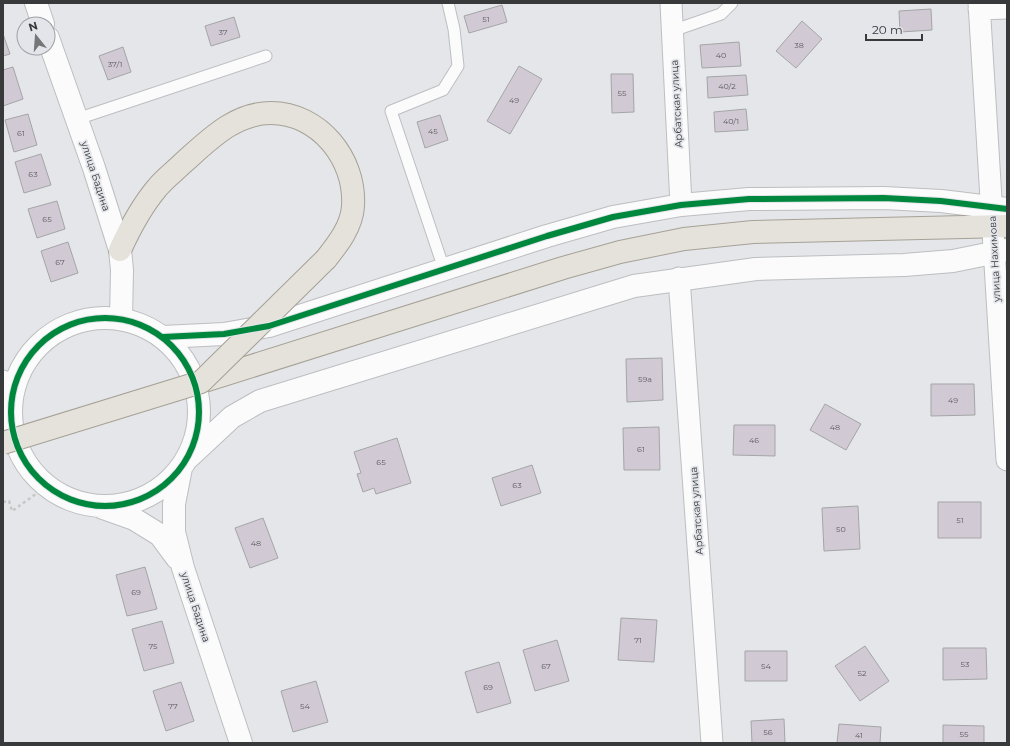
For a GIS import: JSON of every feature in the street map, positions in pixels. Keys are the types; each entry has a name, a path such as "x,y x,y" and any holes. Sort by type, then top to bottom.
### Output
{"main road":[{"path":"120,250 134,220 157,187 218,131 243,119 270,113 297,117 319,128 337,148 347,168 352,186 353,208 340,242 326,259 201,382"},
{"path":"3,443 563,268 620,252 684,239 745,233 999,217"}],"street":[{"path":"36,3 40,16"},
{"name":"Арбатская улица","path":"671,3 681,205"},
{"name":"улица Нахимова","path":"1007,8 979,6 999,217 1007,460"},
{"name":"улица Бадина","path":"54,56 77,119 120,250 122,270 121,319"},
{"path":"163,337 224,334 269,326 547,236 613,217 681,205 749,200 884,198 941,201 999,217"},
{"path":"98,506 122,505 145,498 165,485 232,417 260,401 634,286 679,278 756,269 904,265 953,261 1000,252"},
{"name":"Арбатская улица","path":"679,278 712,743"},
{"name":"улица Бадина","path":"98,506 71,500 47,486 28,467 15,442 10,415 8,384 43,340 66,325 94,318 121,319 144,326 163,337 182,356 194,380 200,406 198,432 185,463 174,504 174,532 183,568 241,743"},
{"path":"98,506 134,519 160,535 183,568"}],"lane":[{"path":"444,269 391,111 443,90 458,66 454,29 448,3"},
{"path":"672,31 721,14 732,3"},
{"path":"77,119 266,56"}],"path":[{"path":"3,502 9,501 12,511 47,486"}],"building":[{"path":"502,5 507,22 469,33 464,16"},
{"path":"931,9 932,30 900,32 899,11"},
{"path":"234,17 240,37 211,46 205,26"},
{"path":"802,21 822,39 796,68 776,51"},
{"path":"3,34 10,54 3,56"},
{"path":"739,42 741,66 702,68 700,45"},
{"path":"123,47 131,72 108,80 99,56"},
{"path":"519,66 542,79 510,134 487,121"},
{"path":"13,67 23,99 3,106 3,70"},
{"path":"611,74 633,74 634,112 612,113"},
{"path":"746,75 748,95 708,98 707,77"},
{"path":"746,109 748,130 715,132 714,112"},
{"path":"28,114 37,145 14,152 5,120"},
{"path":"440,115 448,140 425,148 417,122"},
{"path":"41,154 51,185 24,193 15,162"},
{"path":"57,201 65,229 37,238 28,209"},
{"path":"68,242 78,273 51,282 41,251"},
{"path":"662,358 663,400 627,402 626,359"},
{"path":"931,384 974,384 975,415 931,416"},
{"path":"825,404 861,424 846,450 810,430"},
{"path":"734,425 775,425 775,456 733,455"},
{"path":"659,427 660,470 624,470 623,428"},
{"path":"397,438 411,483 376,494 374,488 363,492 357,474 361,473 354,452"},
{"path":"532,465 541,493 501,506 492,478"},
{"path":"938,502 981,502 981,538 938,538"},
{"path":"858,506 860,549 824,551 822,508"},
{"path":"263,518 278,558 250,568 235,528"},
{"path":"145,567 157,609 127,616 116,575"},
{"path":"621,618 657,620 654,662 618,660"},
{"path":"162,621 174,663 144,671 132,629"},
{"path":"557,640 569,681 535,691 523,650"},
{"path":"865,646 889,681 860,701 835,666"},
{"path":"943,648 986,648 987,679 943,680"},
{"path":"745,651 787,651 787,681 745,681"},
{"path":"499,662 511,703 477,713 465,672"},
{"path":"316,681 328,722 293,732 281,691"},
{"path":"181,682 194,721 166,731 153,691"},
{"path":"784,719 785,743 752,743 751,721"},
{"path":"839,724 881,727 880,743 837,743"},
{"path":"943,725 984,726 984,743 943,743"}],"cycle path":[{"path":"163,337 224,334 269,326 547,236 613,217 681,205 749,199 884,198 941,201 1007,209"},
{"path":"96,318 114,318 141,325 165,339 172,345 178,352 192,376 199,403 199,412 199,421 192,448 178,472 172,479 165,485 141,499 114,506 96,506 78,502 61,495 45,485 32,472 22,456 15,439 11,421 11,403 15,385 22,368 32,352 45,339 61,329 78,322 96,318"}]}
